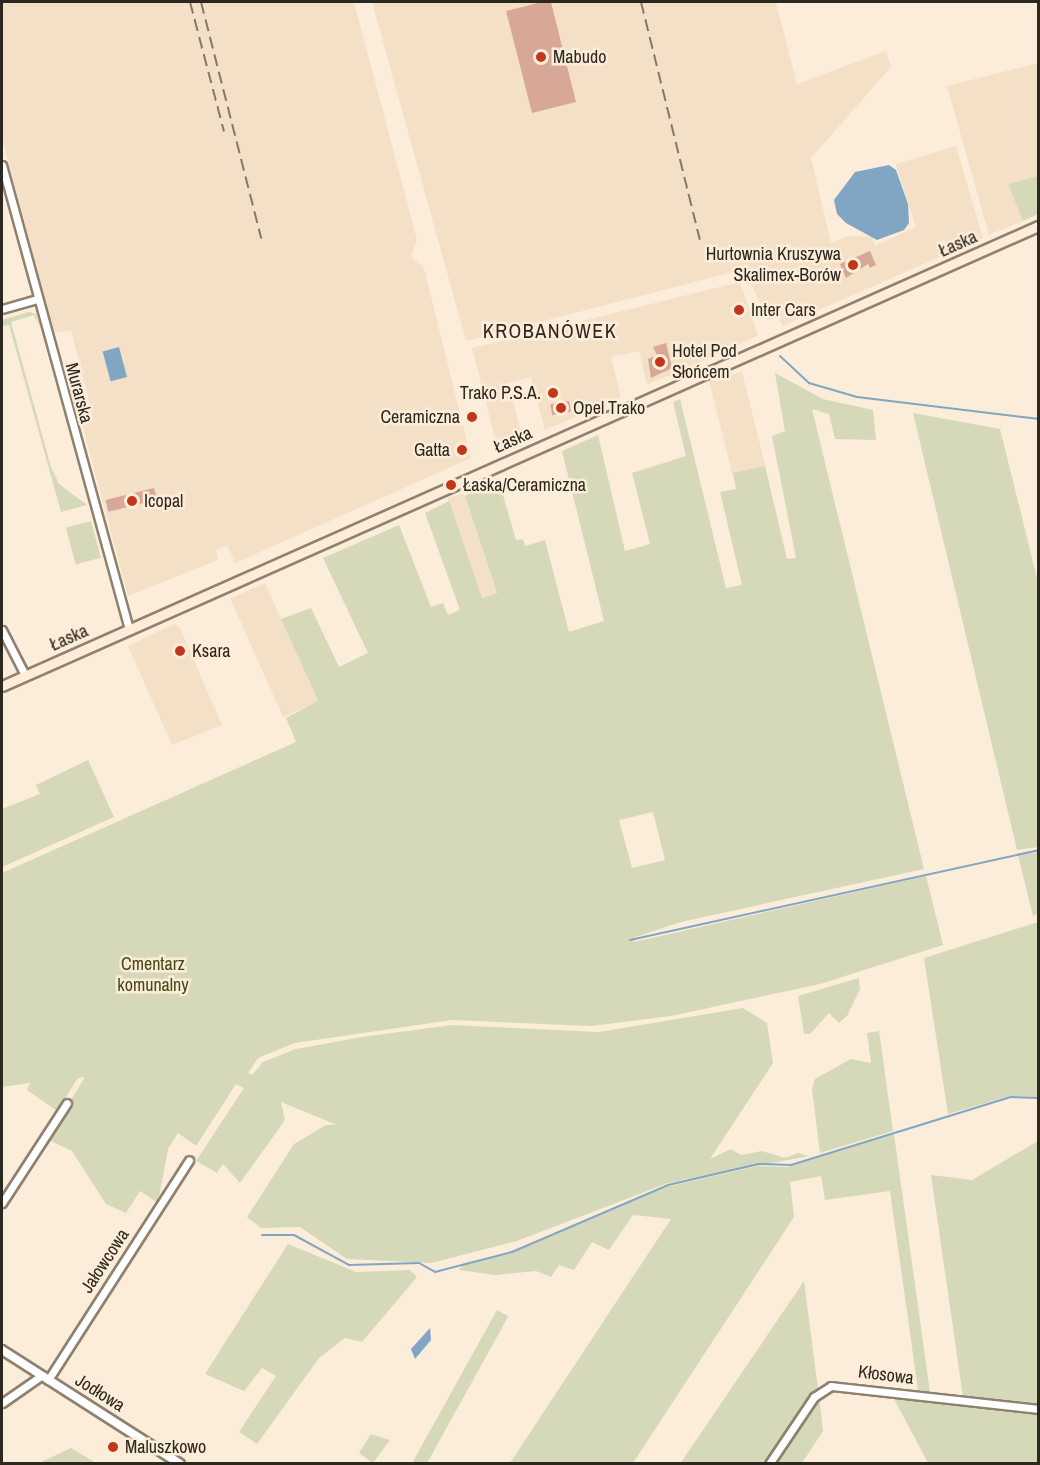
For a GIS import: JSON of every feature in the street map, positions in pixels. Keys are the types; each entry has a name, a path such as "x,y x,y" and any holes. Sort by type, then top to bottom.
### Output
{"main road":[{"name":"Łaska","path":"2,686 1038,226"}],"street":[{"name":"Murarska","path":"2,165 129,629"},
{"path":"2,309 38,299"},
{"path":"2,630 25,675"},
{"path":"2,1203 67,1103"},
{"name":"Jałowcowa","path":"45,1378 189,1160"},
{"name":"Jodłowa","path":"2,1350 180,1464"},
{"path":"2,1403 45,1378"},
{"name":"Kłosowa","path":"769,1464 814,1397 831,1386 1038,1409"}],"shaded area":[{"path":"2,2 354,2 417,240 411,256 424,268 471,458 235,563 227,545 216,550 218,560 128,596 80,416 91,408 71,330 54,333 2,138"},
{"path":"372,2 776,2 797,84 886,51 891,67 811,158 831,243 848,236 872,237 875,246 916,227 896,164 956,146 983,238 782,326 778,317 768,320 746,273 733,272 466,341"},
{"path":"1038,63 1038,176 1008,184 1023,221 989,235 947,86"},
{"path":"740,282 758,336 647,385 639,351 611,357 621,397 545,430 531,377 508,383 523,439 498,450 472,348"},
{"path":"742,372 765,466 732,474 709,380"},
{"path":"464,493 496,593 480,598 448,498"},
{"path":"265,583 318,702 283,717 230,598"},
{"path":"174,624 179,626 222,725 172,745 128,646"}],"green space":[{"path":"1038,176 1038,214 1023,221 1008,184"},
{"path":"29,312 36,314 40,327 34,315 11,322 51,467 59,484 87,505 61,512 9,325 2,326 2,320"},
{"name":"Cmentarz komunalny","path":"775,373 823,399 873,410 876,440 835,439 829,414 812,409 924,869 681,922 633,938 634,942 926,876 943,945 820,984 671,1016 591,1026 452,1020 295,1043 258,1058 248,1073 252,1075 263,1062 296,1049 362,1037 452,1025 599,1032 743,1008 767,1023 773,1063 710,1159 731,1149 741,1155 762,1151 785,1158 798,1153 809,1156 668,1183 517,1241 431,1263 347,1259 300,1227 261,1228 247,1217 294,1144 326,1125 337,1125 281,1102 285,1120 240,1183 223,1164 217,1173 196,1161 244,1088 236,1084 196,1146 178,1133 168,1149 158,1203 140,1191 126,1213 106,1204 72,1151 47,1139 85,1077 78,1078 57,1111 27,1090 30,1083 2,1087 2,873 296,742 286,718 318,701 281,619 311,608 339,667 368,653 323,558 399,525 431,607 443,603 448,615 460,610 425,513 449,501 482,598 497,593 465,496 498,478 516,540 523,539 525,546 545,540 569,632 604,621 562,451 598,435 625,551 650,544 632,473 686,456 673,402 680,399 726,588 742,585 720,492 736,489 733,473 765,466 787,559 796,558 772,436 785,431","holes":["653,812 665,860 632,868 619,820"]},
{"path":"913,413 1000,429 1038,582 1038,847 1017,850"},
{"path":"91,521 101,558 76,564 66,528"},
{"path":"88,760 114,817 2,867 2,809 40,794 36,785"},
{"path":"1038,852 1038,914 1033,916 1018,855"},
{"path":"1038,922 1038,1097 1010,1096 948,1114 924,958"},
{"path":"859,978 860,989 847,1016 839,1023 829,1013 810,1034 804,1034 798,996"},
{"path":"879,1031 893,1131 820,1153 812,1089 815,1079 851,1059 871,1063 867,1033"},
{"path":"894,1134 930,1392 918,1390 890,1191 825,1200 821,1176 790,1182 794,1217 633,1463 510,1463 671,1219 633,1215 609,1250 592,1242 574,1270 559,1265 551,1277 536,1271 495,1275 459,1270 464,1263 512,1253 666,1187 758,1166 788,1167"},
{"path":"1038,1141 1038,1406 963,1397 931,1175 972,1180"},
{"path":"288,1244 356,1272 410,1270 417,1277 362,1342 345,1338 319,1358 257,1444 239,1432 276,1376 262,1368 244,1391 205,1374"},
{"path":"804,1281 818,1389 766,1463 680,1464"},
{"path":"497,1310 508,1316 427,1464 412,1464"},
{"path":"892,1395 1038,1411 1038,1463 928,1463"},
{"path":"819,1396 823,1431 802,1463 773,1464"},
{"path":"371,1434 390,1440 373,1463 359,1453"},
{"path":"71,1448 96,1463 39,1463"}],"water":[{"path":"889,165 896,170 908,204 909,223 904,230 877,240 846,223 837,214 834,200 855,172"},
{"path":"119,347 127,377 111,381 103,351"},
{"path":"430,1328 431,1340 415,1359 411,1349"}],"building":[{"name":"Mabudo","path":"551,2 576,102 532,113 506,11"},
{"name":"Hurtownia Kruszywa Skalimex-Borów","path":"870,251 876,265 870,268 868,264 846,278 840,264"},
{"name":"Hotel Pod Słońcem","path":"666,343 672,368 651,378 648,359 657,355 653,347"},
{"name":"Opel Trako","path":"569,401 571,412 552,415 550,404"},
{"name":"Icopal","path":"154,488 157,500 108,512 105,500"}],"waterway":[{"path":"780,356 809,383 857,397 1038,419"},
{"path":"630,940 1038,850"},
{"path":"262,1235 294,1235 349,1265 419,1263 435,1272 512,1252 668,1185 759,1164 791,1165 1011,1097 1038,1098"}],"railway":[{"path":"190,2 224,132"},
{"path":"201,2 261,238"},
{"path":"641,2 700,240"}],"place":[{"name":"Mabudo","path":"541,57"},
{"name":"Hurtownia Kruszywa Skalimex-Borów","path":"853,265"},
{"name":"Inter Cars","path":"739,310"},
{"name":"Hotel Pod Słońcem","path":"660,362"},
{"name":"Trako P.S.A.","path":"553,393"},
{"name":"Opel Trako","path":"561,408"},
{"name":"Ceramiczna","path":"472,417"},
{"name":"Gatta","path":"462,450"},
{"name":"Łaska/Ceramiczna","path":"451,485"},
{"name":"Icopal","path":"132,501"},
{"name":"Ksara","path":"180,651"},
{"name":"Maluszkowo","path":"113,1447"}],"district":[{"name":"KROBANÓWEK","path":"550,330"}]}
